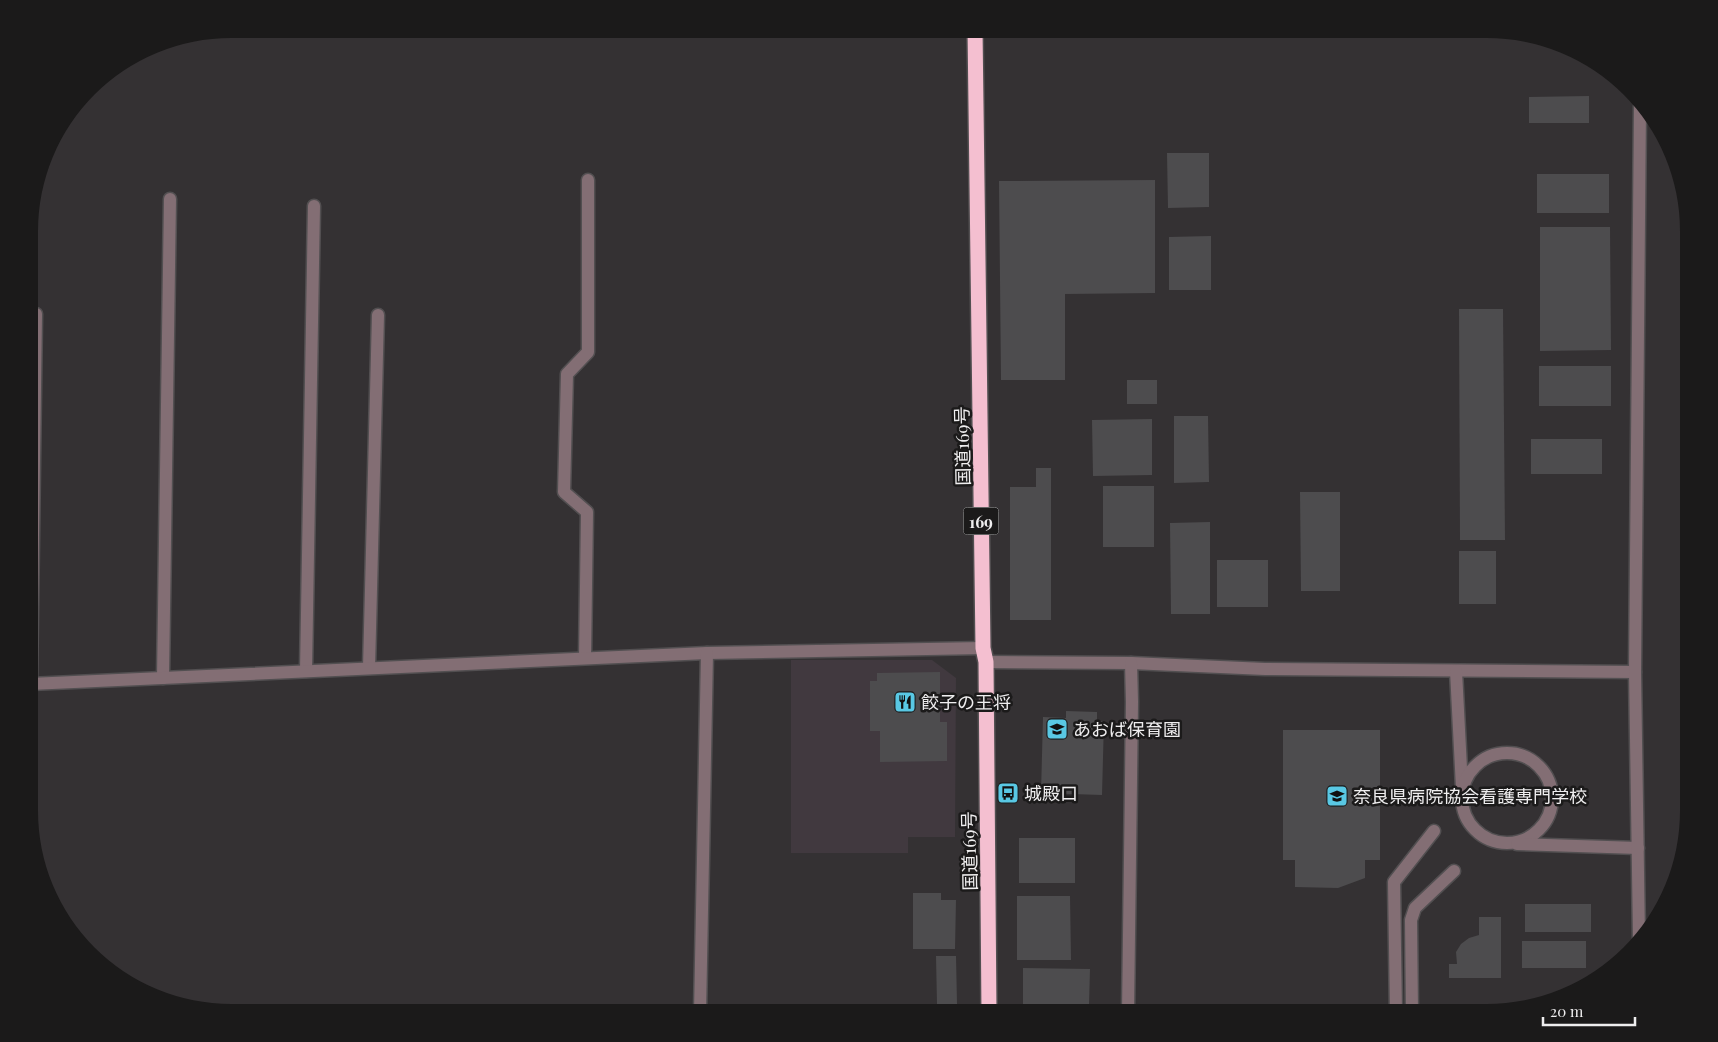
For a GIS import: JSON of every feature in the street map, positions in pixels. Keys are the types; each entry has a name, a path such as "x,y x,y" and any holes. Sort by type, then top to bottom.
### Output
{"highway":[{"name":"国道169号","path":"975,38 989,1004"}],"street":[{"path":"1639,932 1635,672 1640,112"},
{"path":"585,658 587,512 564,492 567,374 588,352 588,180"},
{"path":"163,678 170,198"},
{"path":"306,671 314,206"},
{"path":"369,668 378,315"},
{"path":"700,1004 707,652"},
{"path":"38,684 707,652 984,655 1265,668 1635,672"},
{"path":"1128,1004 1131,663"},
{"path":"1456,671 1463,809 1469,823 1480,835 1494,842 1509,844 1638,848"},
{"path":"1462,793 1466,780 1473,768 1484,759 1498,754 1512,754 1526,757 1538,765 1547,776 1551,790 1552,804 1548,819 1538,831 1525,840 1509,844"},
{"path":"1396,1004 1394,882 1434,831"},
{"path":"1412,1004 1411,920 1415,908 1454,870"}],"shaded area":[{"path":"791,660 932,660 956,678 955,837 908,837 908,853 791,853"}],"building":[{"path":"1589,96 1589,123 1529,123 1529,97"},
{"path":"1167,153 1209,153 1209,207 1168,208"},
{"path":"1537,174 1609,174 1609,213 1537,213"},
{"path":"1155,180 1155,293 1065,294 1065,380 1001,380 999,181"},
{"path":"1540,227 1610,227 1611,350 1540,351"},
{"path":"1211,236 1211,290 1169,290 1169,237"},
{"path":"1459,309 1503,309 1505,540 1460,540"},
{"path":"1539,366 1611,366 1611,406 1539,406"},
{"path":"1127,380 1157,380 1157,404 1127,404"},
{"path":"1174,416 1208,416 1209,482 1174,483"},
{"path":"1152,419 1152,475 1093,476 1092,420"},
{"path":"1531,439 1602,439 1602,474 1531,474"},
{"path":"1036,468 1051,468 1051,620 1010,620 1010,487 1036,487"},
{"path":"1103,486 1154,486 1154,547 1103,547"},
{"path":"1300,492 1340,492 1340,591 1301,591"},
{"path":"1210,522 1210,614 1171,614 1170,523"},
{"path":"1459,551 1496,551 1496,604 1459,604"},
{"path":"1217,560 1268,560 1268,607 1217,607"},
{"name":"餃子の王将","path":"940,672 940,722 947,722 947,761 880,762 880,731 870,731 870,681 877,681 877,673"},
{"path":"1066,711 1097,712 1097,721 1104,721 1102,795 1041,793 1043,717 1066,718"},
{"path":"1283,730 1380,730 1380,860 1365,860 1365,878 1338,888 1295,887 1295,860 1283,860"},
{"path":"1019,838 1075,838 1075,883 1019,883"},
{"path":"913,893 941,893 941,900 956,900 955,949 913,949"},
{"path":"1017,896 1070,896 1071,960 1017,960"},
{"path":"1525,904 1591,904 1591,932 1525,932"},
{"path":"1479,917 1501,917 1501,978 1449,978 1449,964 1457,964 1456,952 1461,944 1469,938 1479,935"},
{"path":"1522,941 1586,941 1586,968 1522,968"},
{"path":"936,956 956,956 957,1004 937,1004"},
{"path":"1023,968 1090,969 1089,1004 1023,1004"}],"place":[{"name":"餃子の王将","path":"905,702"},
{"name":"あおば保育園","path":"1057,729"},
{"name":"城殿口","path":"1008,793"},
{"name":"奈良県病院協会看護専門学校","path":"1337,796"}]}
